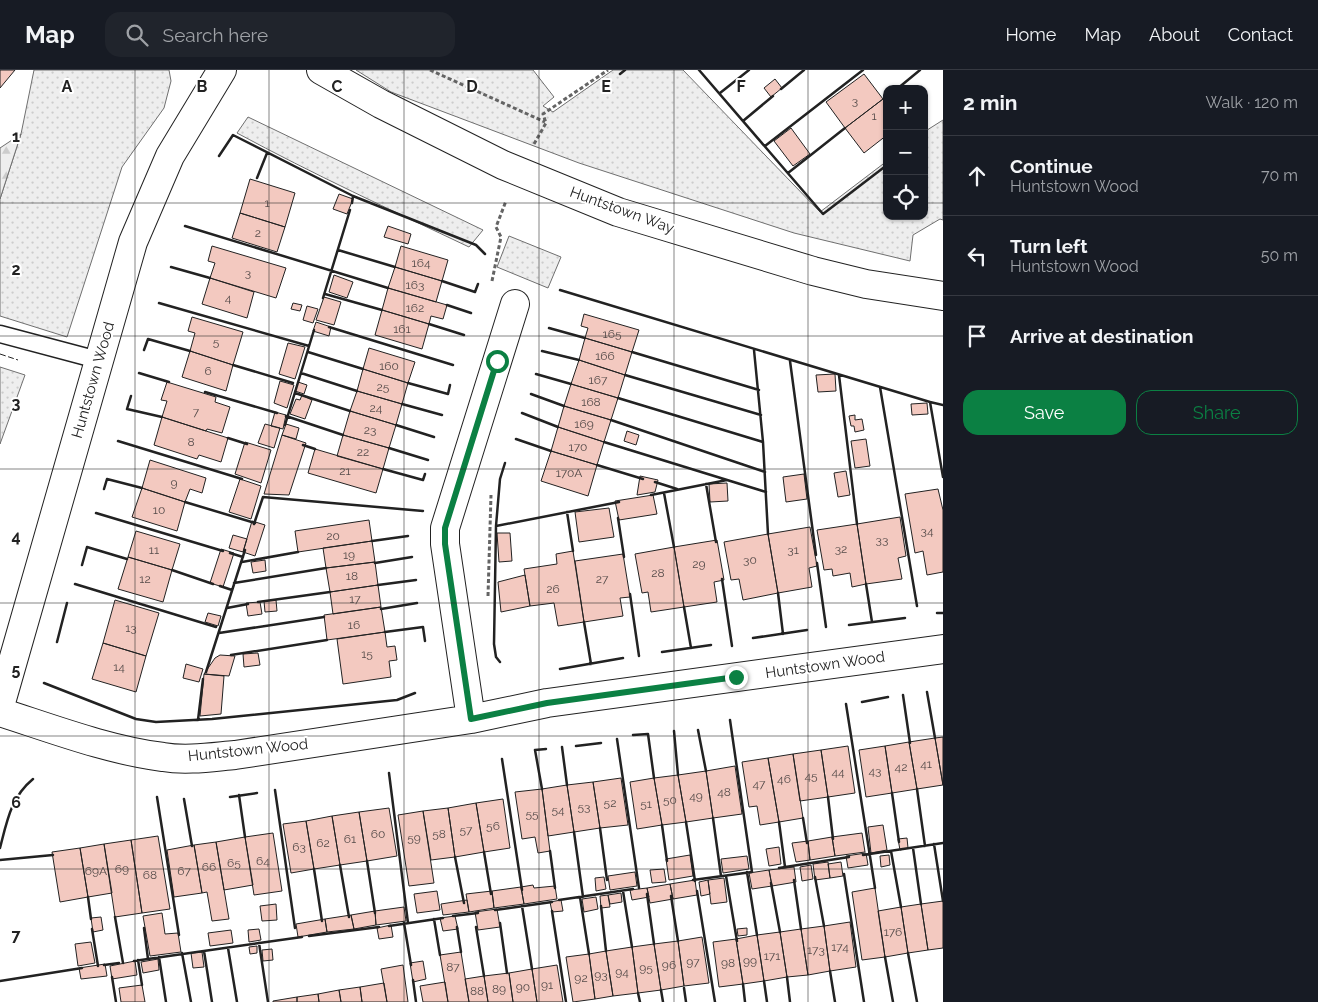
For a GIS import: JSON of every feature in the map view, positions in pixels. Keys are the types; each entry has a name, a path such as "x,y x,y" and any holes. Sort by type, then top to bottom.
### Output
{"street":[{"name":"Huntstown Wood","path":"0,706 133,242 170,156 222,70"},
{"name":"Huntstown Way","path":"321,70 381,104 519,172 618,212 761,257 866,284 943,296"},
{"path":"471,719 445,544 445,528 507,295"},
{"name":"Huntstown Wood","path":"0,712 82,738 164,758 236,755 471,719 547,703 943,649"}],"lane":[{"path":"0,334 98,360"}],"path":[{"path":"430,70 546,123"},
{"path":"507,295 491,283 501,237 496,227 519,172 546,123 543,114 608,70"},
{"path":"488,601 492,491"}],"green space":[{"path":"34,70 169,70 171,81 164,108 122,167 67,337 0,316 0,199 21,134"},
{"path":"356,70 533,70 554,97 543,106 553,112 613,70 683,70 820,212 883,164 883,220 928,220 928,129 943,120 943,220 940,219 913,235 910,261 794,233 579,163 391,92"},
{"path":"248,117 483,230 469,247 352,192 237,133"},
{"path":"21,134 0,199 0,148"},
{"path":"509,236 561,257 548,288 497,267"},
{"path":"0,367 25,375 0,444"}],"building":[{"path":"0,70 15,70 0,88"},
{"path":"864,74 883,99 845,128 826,102"},
{"path":"775,79 782,88 771,97 764,88"},
{"path":"883,99 883,138 864,153 845,128"},
{"path":"791,128 810,154 793,166 774,141"},
{"path":"250,179 295,193 285,227 240,213"},
{"path":"339,194 353,199 347,214 333,209"},
{"path":"240,213 285,227 277,252 232,238"},
{"path":"388,226 411,234 408,244 384,237"},
{"path":"212,246 286,268 276,298 210,278 215,263 208,261"},
{"path":"401,246 448,260 442,281 395,267"},
{"path":"395,267 442,281 436,302 388,288"},
{"path":"334,275 353,282 347,298 329,292"},
{"path":"210,278 254,292 247,318 202,304"},
{"path":"388,288 447,305 443,319 431,316 429,324 382,310"},
{"path":"324,297 341,302 334,325 316,320"},
{"path":"293,303 302,305 300,311 291,309"},
{"path":"307,306 318,309 313,323 303,320"},
{"path":"382,310 429,324 422,349 375,335"},
{"path":"584,314 639,330 632,352 585,338 588,328 581,326"},
{"path":"192,317 243,332 233,365 190,351 195,333 188,331"},
{"path":"316,322 331,327 329,336 313,331"},
{"path":"585,338 632,352 625,375 579,360"},
{"path":"288,343 305,347 295,379 279,374"},
{"path":"369,348 415,362 408,383 363,369"},
{"path":"190,351 233,365 226,391 182,377"},
{"path":"579,360 625,375 618,398 571,384"},
{"path":"363,369 408,383 402,404 357,391"},
{"path":"835,374 836,391 818,392 816,375"},
{"path":"280,381 294,385 287,408 274,403"},
{"path":"167,382 216,397 215,402 230,407 222,433 207,429 206,431 162,417 167,401 161,400"},
{"path":"298,382 307,385 304,394 295,391"},
{"path":"571,384 618,398 611,420 564,406"},
{"path":"357,391 402,404 396,425 350,411"},
{"path":"302,395 312,400 305,419 290,414 296,399 300,400"},
{"path":"927,403 928,414 912,415 911,404"},
{"path":"564,406 611,420 604,442 558,427"},
{"path":"350,411 396,425 389,448 343,435"},
{"path":"275,412 286,415 283,429 271,426"},
{"path":"855,415 855,420 862,419 864,430 855,432 854,426 851,426 849,416"},
{"path":"162,417 228,438 221,462 199,455 197,459 154,445"},
{"path":"265,424 280,428 274,448 258,443"},
{"path":"286,424 299,428 296,439 282,435"},
{"path":"558,427 604,442 597,465 551,451"},
{"path":"627,431 639,435 636,445 624,441"},
{"path":"282,435 306,443 289,495 264,494"},
{"path":"343,435 389,448 383,469 337,456"},
{"path":"866,439 870,466 855,468 851,441"},
{"path":"245,442 271,450 261,483 235,474"},
{"path":"315,449 383,469 376,493 308,473"},
{"path":"551,451 597,465 588,496 541,481"},
{"path":"150,460 206,478 202,493 190,489 185,502 142,488"},
{"path":"846,471 850,495 838,497 834,473"},
{"path":"804,474 807,499 786,502 783,477"},
{"path":"640,476 658,480 655,492 637,495"},
{"path":"240,479 261,486 251,519 229,512"},
{"path":"727,483 728,501 710,502 709,484"},
{"path":"142,488 185,502 177,531 132,517"},
{"path":"938,489 943,510 943,572 927,575 923,551 915,553 905,494"},
{"path":"653,495 657,514 619,520 615,501"},
{"path":"609,508 614,537 579,542 575,512"},
{"path":"900,517 906,556 898,558 902,579 866,584 857,524"},
{"path":"369,520 372,541 298,552 295,531"},
{"path":"252,521 265,525 255,556 243,552"},
{"path":"857,524 866,584 852,587 850,573 833,576 832,569 824,570 817,530"},
{"path":"810,527 817,566 809,568 812,587 778,593 768,534"},
{"path":"136,531 180,544 172,570 128,557"},
{"path":"497,533 510,533 512,561 499,562"},
{"path":"768,534 778,593 743,600 739,579 731,580 724,542"},
{"path":"233,535 247,539 243,552 229,548"},
{"path":"717,540 724,580 714,582 717,602 684,607 674,547"},
{"path":"372,541 375,562 326,568 323,548"},
{"path":"674,547 684,607 651,612 648,592 642,593 635,554"},
{"path":"221,549 234,553 223,587 210,583"},
{"path":"573,551 584,622 558,626 554,603 530,606 524,569 557,564 556,554"},
{"path":"623,554 630,597 620,598 623,616 584,622 575,561"},
{"path":"128,557 172,570 163,602 118,589"},
{"path":"265,560 266,571 253,573 251,562"},
{"path":"375,562 378,585 330,592 326,568"},
{"path":"525,575 530,606 501,612 498,582"},
{"path":"378,585 381,607 333,614 330,592"},
{"path":"115,600 159,613 146,656 103,643"},
{"path":"276,600 277,611 265,612 264,601"},
{"path":"260,602 262,614 248,616 246,603"},
{"path":"381,607 385,632 327,640 324,615"},
{"path":"208,613 221,616 218,626 205,622"},
{"path":"385,632 387,647 395,646 397,660 389,661 391,677 343,684 337,639"},
{"path":"103,643 146,656 136,692 92,679"},
{"path":"258,653 260,665 244,667 243,654"},
{"path":"220,655 235,656 229,676 204,674 215,658"},
{"path":"186,664 203,669 199,682 183,678"},
{"path":"204,674 224,676 221,714 200,716"},
{"path":"943,737 943,785 935,738"},
{"path":"935,738 943,785 917,789 909,742"},
{"path":"909,742 917,789 892,793 885,746"},
{"path":"848,746 855,793 828,797 821,750"},
{"path":"885,746 892,793 866,797 859,750"},
{"path":"821,750 828,797 800,801 793,754"},
{"path":"793,754 803,818 779,822 768,758"},
{"path":"768,758 779,822 760,825 757,806 749,807 742,762"},
{"path":"735,766 742,814 713,818 706,771"},
{"path":"706,771 713,818 686,822 678,775"},
{"path":"678,775 686,822 662,825 654,778"},
{"path":"621,778 628,825 600,828 593,782"},
{"path":"654,778 662,825 637,829 630,782"},
{"path":"593,782 600,828 574,832 567,785"},
{"path":"567,785 574,832 548,836 542,789"},
{"path":"542,789 550,851 538,853 535,837 522,839 515,792"},
{"path":"503,799 510,848 484,852 476,803"},
{"path":"476,803 484,852 455,857 448,808"},
{"path":"389,808 397,856 367,861 359,812"},
{"path":"448,808 455,857 431,860 423,811"},
{"path":"423,811 434,883 409,886 398,815"},
{"path":"359,812 367,861 340,865 332,816"},
{"path":"332,816 340,865 314,869 306,821"},
{"path":"306,821 314,869 291,873 283,824"},
{"path":"883,825 887,850 871,853 868,827"},
{"path":"273,833 282,891 254,895 245,837"},
{"path":"862,833 865,852 835,856 832,837"},
{"path":"158,836 170,909 142,913 131,840"},
{"path":"245,837 253,885 224,890 216,842"},
{"path":"832,837 835,856 810,860 808,841"},
{"path":"907,838 908,848 900,850 898,839"},
{"path":"131,840 142,913 115,917 104,844"},
{"path":"808,841 810,860 796,862 792,843"},
{"path":"216,842 229,919 212,921 207,892 202,893 194,845"},
{"path":"104,844 112,893 88,897 80,848"},
{"path":"194,845 202,893 174,897 167,850"},
{"path":"779,847 781,864 769,866 766,849"},
{"path":"80,848 88,897 60,902 52,852"},
{"path":"866,853 868,865 848,868 846,856"},
{"path":"690,855 693,876 669,880 666,859"},
{"path":"889,855 890,865 881,867 880,856"},
{"path":"747,856 749,869 723,873 721,859"},
{"path":"828,862 830,878 815,880 813,864"},
{"path":"841,862 843,876 830,878 828,864"},
{"path":"811,865 813,879 802,881 800,867"},
{"path":"794,867 796,882 772,886 769,870"},
{"path":"664,869 666,882 652,883 650,870"},
{"path":"769,870 772,886 752,889 749,873"},
{"path":"635,872 637,886 610,890 608,876"},
{"path":"604,877 606,889 596,891 595,878"},
{"path":"724,878 727,902 711,904 708,880"},
{"path":"695,880 697,895 673,899 670,884"},
{"path":"708,880 710,894 701,896 699,882"},
{"path":"670,884 673,899 650,903 647,888"},
{"path":"533,885 534,888 555,886 557,899 524,904 521,887"},
{"path":"521,887 524,904 494,908 492,891"},
{"path":"647,888 649,897 632,900 630,890"},
{"path":"875,888 885,957 862,960 852,892"},
{"path":"437,891 440,910 417,913 414,894"},
{"path":"492,891 494,908 469,912 466,894"},
{"path":"621,893 622,902 610,904 608,895"},
{"path":"608,895 610,907 601,908 600,896"},
{"path":"596,897 598,909 584,912 582,899"},
{"path":"467,900 469,912 443,915 441,904"},
{"path":"561,900 563,911 552,912 550,902"},
{"path":"943,901 943,948 928,950 921,904"},
{"path":"276,904 277,920 262,921 260,906"},
{"path":"921,904 928,950 908,953 901,907"},
{"path":"404,907 406,921 376,925 375,911"},
{"path":"901,907 908,953 885,957 878,911"},
{"path":"497,909 500,927 478,930 475,912"},
{"path":"375,911 376,925 354,929 351,915"},
{"path":"162,913 165,934 178,933 181,952 150,956 143,916"},
{"path":"351,915 354,929 327,932 325,919"},
{"path":"455,916 458,929 443,931 440,918"},
{"path":"101,917 103,930 93,932 91,918"},
{"path":"325,919 327,932 298,937 296,924"},
{"path":"850,922 856,967 830,971 824,926"},
{"path":"391,925 393,937 379,939 377,928"},
{"path":"824,926 830,971 808,975 801,929"},
{"path":"747,928 747,935 738,936 737,929"},
{"path":"259,929 261,940 249,942 248,930"},
{"path":"801,929 808,975 787,977 780,932"},
{"path":"231,930 233,943 210,946 208,933"},
{"path":"780,932 787,977 764,981 757,935"},
{"path":"757,935 764,981 743,984 736,939"},
{"path":"702,937 709,983 684,986 678,941"},
{"path":"736,939 743,984 719,987 713,942"},
{"path":"678,941 684,986 661,990 654,944"},
{"path":"91,942 95,963 78,966 75,944"},
{"path":"654,944 661,990 638,993 632,947"},
{"path":"257,946 257,953 250,954 249,947"},
{"path":"632,947 638,993 613,996 606,951"},
{"path":"272,949 273,960 263,961 262,950"},
{"path":"606,951 613,996 595,999 589,954"},
{"path":"202,952 204,967 193,968 191,953"},
{"path":"461,952 469,1002 448,1002 440,955"},
{"path":"589,954 595,999 573,1002 566,957"},
{"path":"158,959 159,970 143,973 141,962"},
{"path":"135,961 137,975 112,979 110,966"},
{"path":"423,961 426,979 413,982 410,963"},
{"path":"105,964 107,976 81,979 79,968"},
{"path":"403,965 408,1002 387,1002 381,969"},
{"path":"557,965 563,1002 537,1002 532,969"},
{"path":"532,969 537,1002 513,1002 509,973"},
{"path":"509,973 513,1002 488,1002 484,976"},
{"path":"484,976 488,1002 469,1002 465,979"},
{"path":"445,982 448,1002 423,1002 420,986"},
{"path":"384,983 387,1002 362,1002 360,987"},
{"path":"142,985 145,1002 121,1002 119,988"},
{"path":"360,987 362,1002 341,1002 339,990"},
{"path":"339,990 341,1002 319,1002 318,994"},
{"path":"318,994 319,1002 297,1002 297,997"},
{"path":"297,997 297,1002 273,1002 273,1001"}],"fence":[{"path":"0,354 18,360"}],"wall":[{"path":"620,74 625,70"},
{"path":"699,70 823,214 883,168"},
{"path":"720,93 749,70"},
{"path":"781,89 804,70"},
{"path":"765,146 863,70"},
{"path":"902,85 920,70"},
{"path":"743,121 773,96"},
{"path":"788,173 845,128"},
{"path":"219,156 233,135 353,196 352,203"},
{"path":"257,178 267,153"},
{"path":"353,196 476,245 485,254"},
{"path":"323,298 350,210"},
{"path":"185,226 388,288"},
{"path":"338,250 395,267"},
{"path":"171,267 210,278"},
{"path":"442,281 475,292 478,284"},
{"path":"560,290 930,402 943,477"},
{"path":"325,294 382,310"},
{"path":"159,303 309,346"},
{"path":"447,305 471,313"},
{"path":"429,324 464,335"},
{"path":"329,327 453,365"},
{"path":"549,328 585,338"},
{"path":"285,425 314,330"},
{"path":"144,350 148,339 190,351"},
{"path":"754,350 763,442 768,534"},
{"path":"542,351 579,360"},
{"path":"308,352 363,369"},
{"path":"632,352 759,390"},
{"path":"790,361 816,555"},
{"path":"233,365 293,383"},
{"path":"139,373 169,382"},
{"path":"301,373 357,391"},
{"path":"536,374 571,384"},
{"path":"625,375 761,415"},
{"path":"839,375 857,524"},
{"path":"408,383 448,394 450,385"},
{"path":"880,387 917,606"},
{"path":"205,392 277,413"},
{"path":"295,393 350,411"},
{"path":"531,394 564,406"},
{"path":"131,396 127,409 162,417"},
{"path":"618,398 763,442"},
{"path":"930,402 943,405"},
{"path":"402,404 442,415"},
{"path":"522,413 558,427"},
{"path":"286,416 343,435"},
{"path":"611,420 765,472"},
{"path":"396,425 434,437"},
{"path":"228,438 247,444"},
{"path":"516,439 551,451"},
{"path":"118,441 242,479"},
{"path":"604,442 766,492"},
{"path":"303,445 315,449"},
{"path":"389,448 428,460"},
{"path":"505,463 500,479 496,526 619,502"},
{"path":"597,465 643,479"},
{"path":"383,469 423,480 425,474"},
{"path":"104,489 107,479 142,488"},
{"path":"651,495 727,480"},
{"path":"655,482 677,489"},
{"path":"706,484 716,542"},
{"path":"664,493 674,547"},
{"path":"254,524 263,497 423,511"},
{"path":"185,502 255,523"},
{"path":"567,512 573,551"},
{"path":"96,513 223,551"},
{"path":"618,518 624,557"},
{"path":"496,526 494,644 496,657 500,662"},
{"path":"372,541 408,536"},
{"path":"82,565 87,547 127,559"},
{"path":"206,672 245,550"},
{"path":"242,562 298,552"},
{"path":"230,553 243,557"},
{"path":"375,563 412,557"},
{"path":"817,563 826,627"},
{"path":"234,583 326,568"},
{"path":"172,570 213,584"},
{"path":"722,579 732,646"},
{"path":"378,585 416,580"},
{"path":"75,584 216,627"},
{"path":"866,584 872,622"},
{"path":"220,586 232,590"},
{"path":"258,602 330,592"},
{"path":"778,593 783,634"},
{"path":"630,594 639,656"},
{"path":"57,642 67,603"},
{"path":"381,609 417,603"},
{"path":"227,608 248,604"},
{"path":"684,607 691,648"},
{"path":"937,613 943,613"},
{"path":"219,633 324,617"},
{"path":"849,625 905,618"},
{"path":"584,622 591,664"},
{"path":"385,632 423,627 425,641"},
{"path":"753,638 807,630"},
{"path":"231,655 327,640"},
{"path":"662,652 711,645"},
{"path":"560,669 623,658"},
{"path":"198,720 203,679"},
{"path":"44,683 136,719 156,722 212,719 397,700 415,693"},
{"path":"927,692 935,738"},
{"path":"903,695 910,743"},
{"path":"862,702 888,697"},
{"path":"846,704 875,888"},
{"path":"730,720 752,872"},
{"path":"698,730 706,771"},
{"path":"674,731 678,775"},
{"path":"633,735 648,734 654,778"},
{"path":"617,739 639,888"},
{"path":"576,746 601,743"},
{"path":"562,747 567,785"},
{"path":"542,789 535,750 546,749"},
{"path":"502,759 522,890"},
{"path":"389,773 408,923"},
{"path":"0,848 11,810 20,794 33,779"},
{"path":"917,789 925,846"},
{"path":"275,790 295,928"},
{"path":"230,797 257,793"},
{"path":"892,793 899,842"},
{"path":"239,795 245,837"},
{"path":"157,797 179,935"},
{"path":"828,797 833,839"},
{"path":"184,799 192,846"},
{"path":"713,818 721,876"},
{"path":"803,818 807,843"},
{"path":"686,822 695,881"},
{"path":"779,822 785,867"},
{"path":"662,825 667,861"},
{"path":"600,828 607,880"},
{"path":"574,832 583,897"},
{"path":"863,855 943,843"},
{"path":"934,844 943,901"},
{"path":"913,848 921,904"},
{"path":"550,851 555,888"},
{"path":"891,851 901,907"},
{"path":"484,852 491,894"},
{"path":"0,860 53,855"},
{"path":"455,857 464,903"},
{"path":"779,868 849,857"},
{"path":"367,861 375,913"},
{"path":"340,865 349,917"},
{"path":"314,869 322,921"},
{"path":"747,872 757,935"},
{"path":"693,880 752,872"},
{"path":"844,874 864,1002"},
{"path":"726,876 737,941"},
{"path":"815,877 824,926"},
{"path":"794,880 801,929"},
{"path":"771,883 780,932"},
{"path":"559,900 633,889"},
{"path":"623,891 632,947"},
{"path":"697,891 715,1002"},
{"path":"647,894 654,944"},
{"path":"671,896 678,941"},
{"path":"88,897 91,919"},
{"path":"580,897 589,954"},
{"path":"495,910 552,902"},
{"path":"522,906 532,969"},
{"path":"601,906 606,951"},
{"path":"552,911 566,1002"},
{"path":"453,916 478,913"},
{"path":"115,917 123,963"},
{"path":"389,926 443,918"},
{"path":"434,919 440,955"},
{"path":"404,923 411,965"},
{"path":"500,923 507,973"},
{"path":"309,936 379,927"},
{"path":"457,927 461,952"},
{"path":"476,927 484,976"},
{"path":"144,928 148,959"},
{"path":"92,929 98,966"},
{"path":"134,961 302,937"},
{"path":"259,943 268,1002"},
{"path":"228,948 237,1002"},
{"path":"204,951 212,1002"},
{"path":"182,953 191,1002"},
{"path":"908,953 917,1002"},
{"path":"159,957 166,1002"},
{"path":"885,957 893,1002"},
{"path":"138,960 142,985"},
{"path":"104,965 119,963"},
{"path":"0,981 82,968"},
{"path":"830,971 835,1002"},
{"path":"112,977 116,1002"},
{"path":"787,977 790,1002"},
{"path":"413,980 416,1002"},
{"path":"764,981 767,1002"},
{"path":"743,984 745,1002"},
{"path":"684,988 686,1002"},
{"path":"661,990 663,1002"},
{"path":"638,993 640,1002"}],"route":[{"path":"497,361 445,528 445,544 471,719 547,703 736,677"}]}
